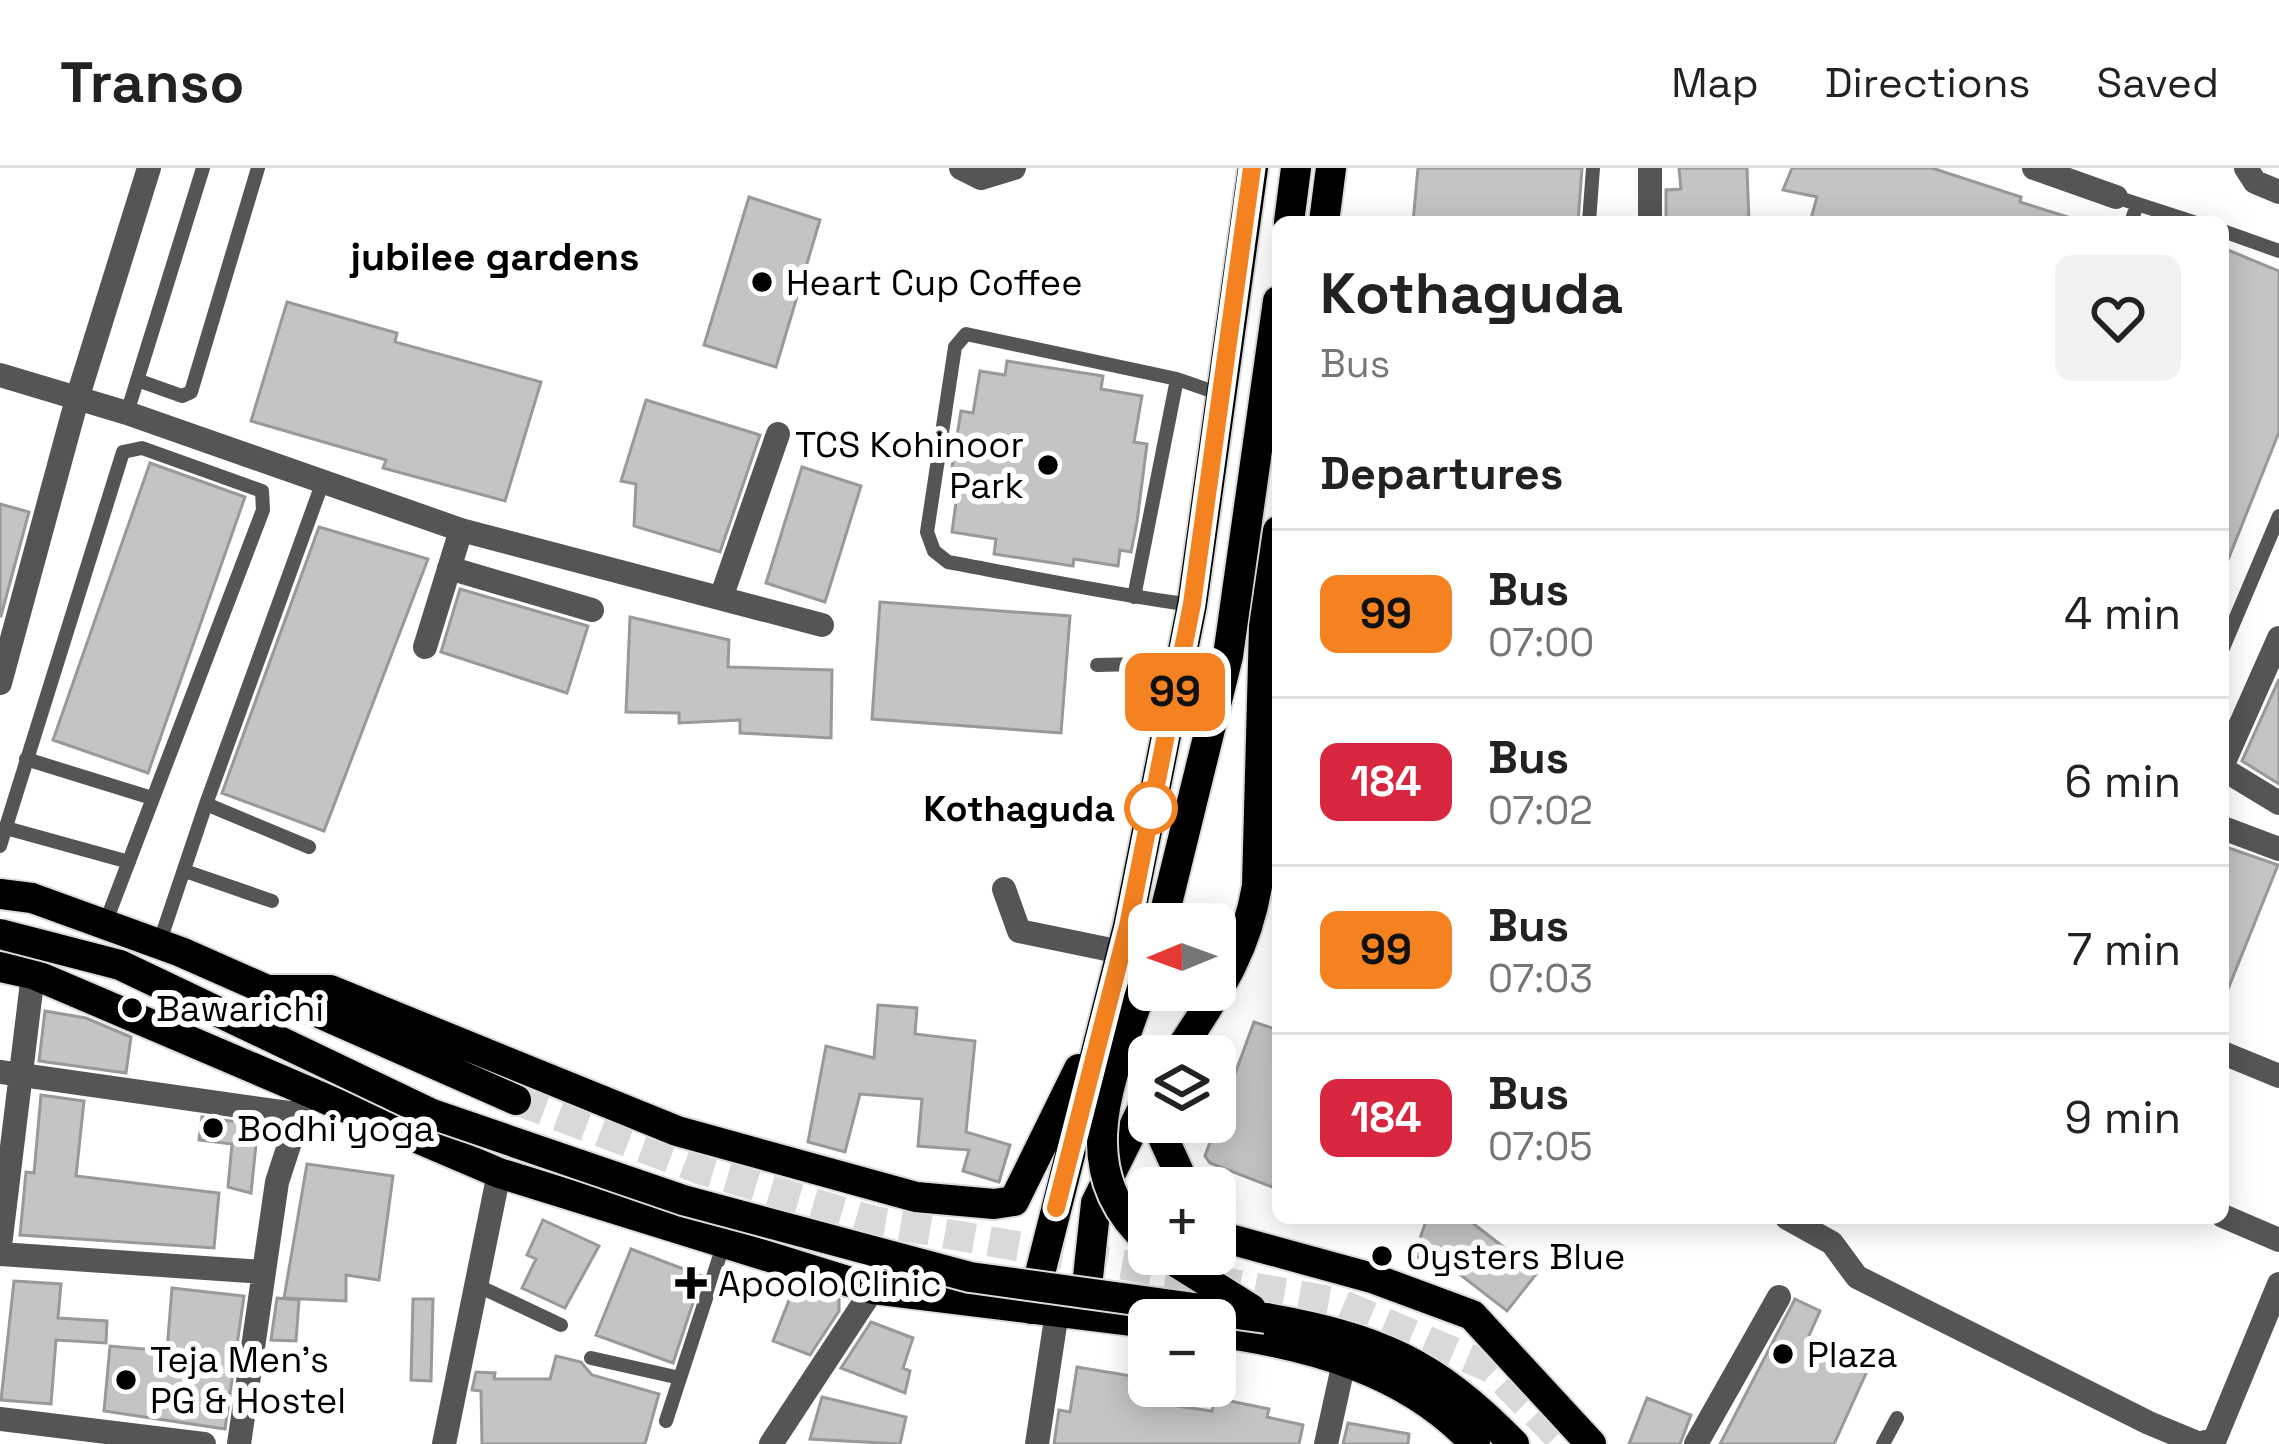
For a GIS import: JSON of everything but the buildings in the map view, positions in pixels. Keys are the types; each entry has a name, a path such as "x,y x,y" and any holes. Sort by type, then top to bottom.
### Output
{"main road":[{"path":"1057,1312 1056,1208 1120,952 1192,604 1225,396 1252,168"},
{"path":"1289,216 1296,168"},
{"path":"1325,216 1331,168"},
{"path":"1167,903 1228,656 1272,344"},
{"path":"1189,1035 1237,962 1250,926 1257,886 1264,627 1272,574"},
{"path":"0,894 32,898 159,944 516,1100"},
{"path":"0,934 120,965 432,1114 683,1200 970,1277 1266,1318 1387,1347 1438,1375 1514,1444"},
{"path":"0,967 33,974 302,1102 499,1172 724,1243 873,1289 1128,1320"},
{"path":"268,990 330,990 677,1131 916,1197 994,1204 1014,1201 1025,1185 1048,1128 1101,1027"},
{"path":"1128,1218 1111,1198 1099,1154 1107,1100 1135,1011"},
{"path":"1057,1312 1093,1216 1131,1143"},
{"path":"1056,1208 1128,1220"},
{"path":"1236,1239 1372,1278 1472,1316 1591,1444"},
{"path":"1197,1275 1266,1318"},
{"path":"1236,1336 1316,1350 1416,1393 1475,1444"}],"street":[{"path":"0,683 76,398 149,168"},
{"path":"961,168 981,178 1014,168"},
{"path":"1650,168 1650,216"},
{"path":"2034,168 2127,201"},
{"path":"2246,168 2255,182 2279,192"},
{"path":"0,375 127,413 461,530 822,625"},
{"path":"721,598 778,434"},
{"path":"425,647 461,530"},
{"path":"449,568 592,610"},
{"path":"2229,752 2279,638"},
{"path":"2229,770 2279,802"},
{"path":"2229,830 2279,849"},
{"path":"1004,889 1019,931 1120,952"},
{"path":"33,974 8,1073 0,1250 262,1272"},
{"path":"2229,1055 2279,1076"},
{"path":"8,1073 302,1102 277,1182 239,1444"},
{"path":"444,1444 499,1172"},
{"path":"2229,1219 2279,1240"},
{"path":"1798,1224 1832,1243 1857,1277 2149,1424 2200,1444 2215,1439 2235,1400 2279,1284"},
{"path":"771,1444 873,1289"},
{"path":"1696,1444 1778,1297"},
{"path":"1037,1444 1057,1312"},
{"path":"1326,1444 1344,1362"},
{"path":"0,1419 204,1444"}],"lane":[{"path":"127,413 203,168"},
{"path":"137,380 182,395 191,392 258,168"},
{"path":"1589,216 1593,168"},
{"path":"2130,216 2127,201 2174,216"},
{"path":"2229,233 2279,251"},
{"path":"1192,604 948,562 934,551 927,532 955,347 966,334 979,334 1177,379 1225,396"},
{"path":"1133,597 1177,379"},
{"path":"0,846 123,452 142,448 265,496 105,924"},
{"path":"159,944 322,484"},
{"path":"2229,634 2279,516"},
{"path":"1096,665 1180,663"},
{"path":"26,760 152,798"},
{"path":"206,804 309,847"},
{"path":"6,828 129,862"},
{"path":"185,871 272,901"},
{"path":"666,1421 724,1243"},
{"path":"475,1285 561,1325"},
{"path":"591,1358 680,1378"},
{"path":"1883,1444 1897,1418"}],"tunnel":[{"path":"516,1100 699,1169 874,1221 1336,1302 1491,1368 1566,1444"}],"bus line":[{"name":"99","path":"1056,1208 1128,926 1192,604 1225,396 1252,168"}],"place":[{"name":"Heart Cup Coffee","path":"762,282"},
{"name":"TCS Kohinoor Park","path":"1048,465"},
{"name":"Kothaguda","path":"1151,808"},
{"name":"Bawarichi","path":"132,1008"},
{"name":"Bodhi yoga","path":"213,1128"},
{"name":"Oysters Blue","path":"1382,1256"},
{"name":"Apoolo Clinic","path":"691,1283"},
{"name":"Plaza","path":"1783,1354"},
{"name":"Teja Men's PG & Hostel","path":"126,1380"}],"district":[{"name":"jubilee gardens","path":"495,256"}]}
